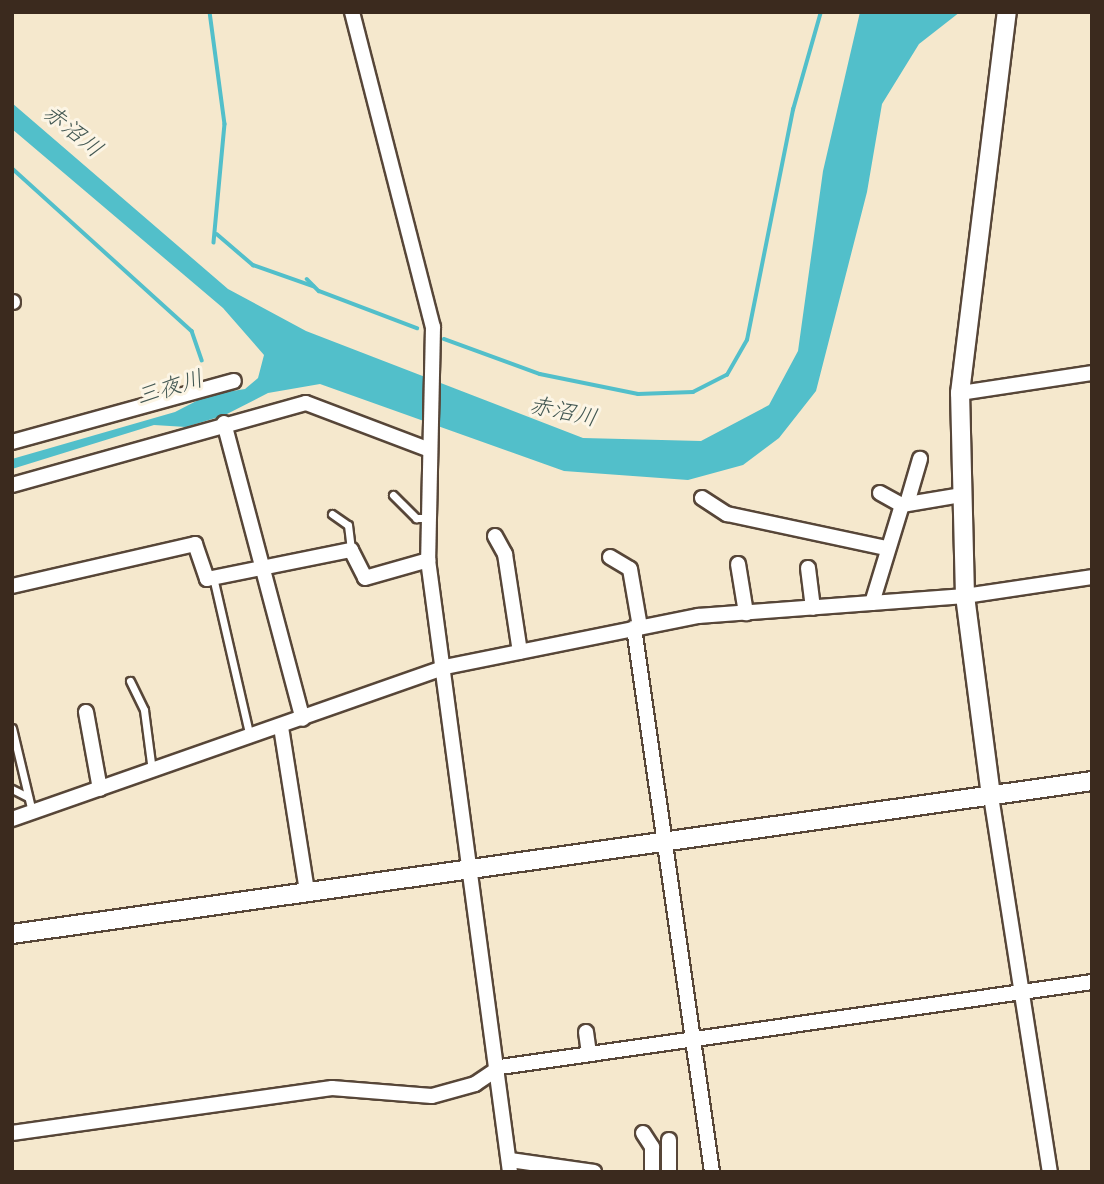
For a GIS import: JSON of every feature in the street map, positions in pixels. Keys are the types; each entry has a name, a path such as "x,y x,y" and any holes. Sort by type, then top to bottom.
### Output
{"street":[{"path":"352,12 431,313 433,355 425,518 428,560 500,1067 510,1166 594,1172"},
{"path":"1006,19 960,393 965,596 991,796 1049,1172"},
{"path":"960,393 1092,373"},
{"path":"12,442 234,381"},
{"path":"12,485 223,423 306,403 427,449"},
{"path":"223,423 259,569 303,719"},
{"path":"872,603 885,548 905,502 919,459"},
{"path":"880,493 905,502 962,495"},
{"path":"702,498 727,514 885,548"},
{"path":"495,536 505,554 520,652"},
{"path":"12,586 195,544 207,579 351,550 365,578 428,560"},
{"path":"610,557 630,569 664,842 712,1172"},
{"path":"738,564 746,613"},
{"path":"808,568 813,608"},
{"path":"12,819 250,738 445,667 637,627 746,613 965,596 1092,577"},
{"path":"86,712 100,789"},
{"path":"281,727 307,892"},
{"path":"12,934 1092,781"},
{"path":"12,1133 332,1088 432,1096 475,1084 500,1067 1092,982"},
{"path":"586,1032 589,1054"},
{"path":"643,1133 652,1147 652,1172"},
{"path":"669,1140 669,1172"}],"lane":[{"path":"393,495 416,519 425,518"},
{"path":"332,514 348,525 351,550"},
{"path":"213,577 250,738"},
{"path":"131,681 144,710 152,771"},
{"path":"12,728 32,813"},
{"path":"12,789 28,797"}],"water":[{"path":"860,12 960,12 919,44 882,104 867,192 816,391 779,438 743,465 688,480 564,471 320,384 268,393 225,415 186,427 154,425 12,469 12,459 175,412 208,395 245,389 258,378 264,355 223,308 12,129 12,103 228,289 306,331 583,438 701,441 769,405 798,351 823,171"}],"waterway":[{"path":"210,12 225,124 214,242"},
{"path":"444,339 540,374 638,394 693,392 727,375 747,340 793,110 821,12"},
{"name":"三夜川","path":"12,168 192,331 202,360"},
{"path":"217,234 253,265 313,286"},
{"path":"307,279 319,291 417,328"}],"water label":[{"name":"赤沼川","path":"72,132"},
{"name":"赤沼川","path":"563,413"}]}
